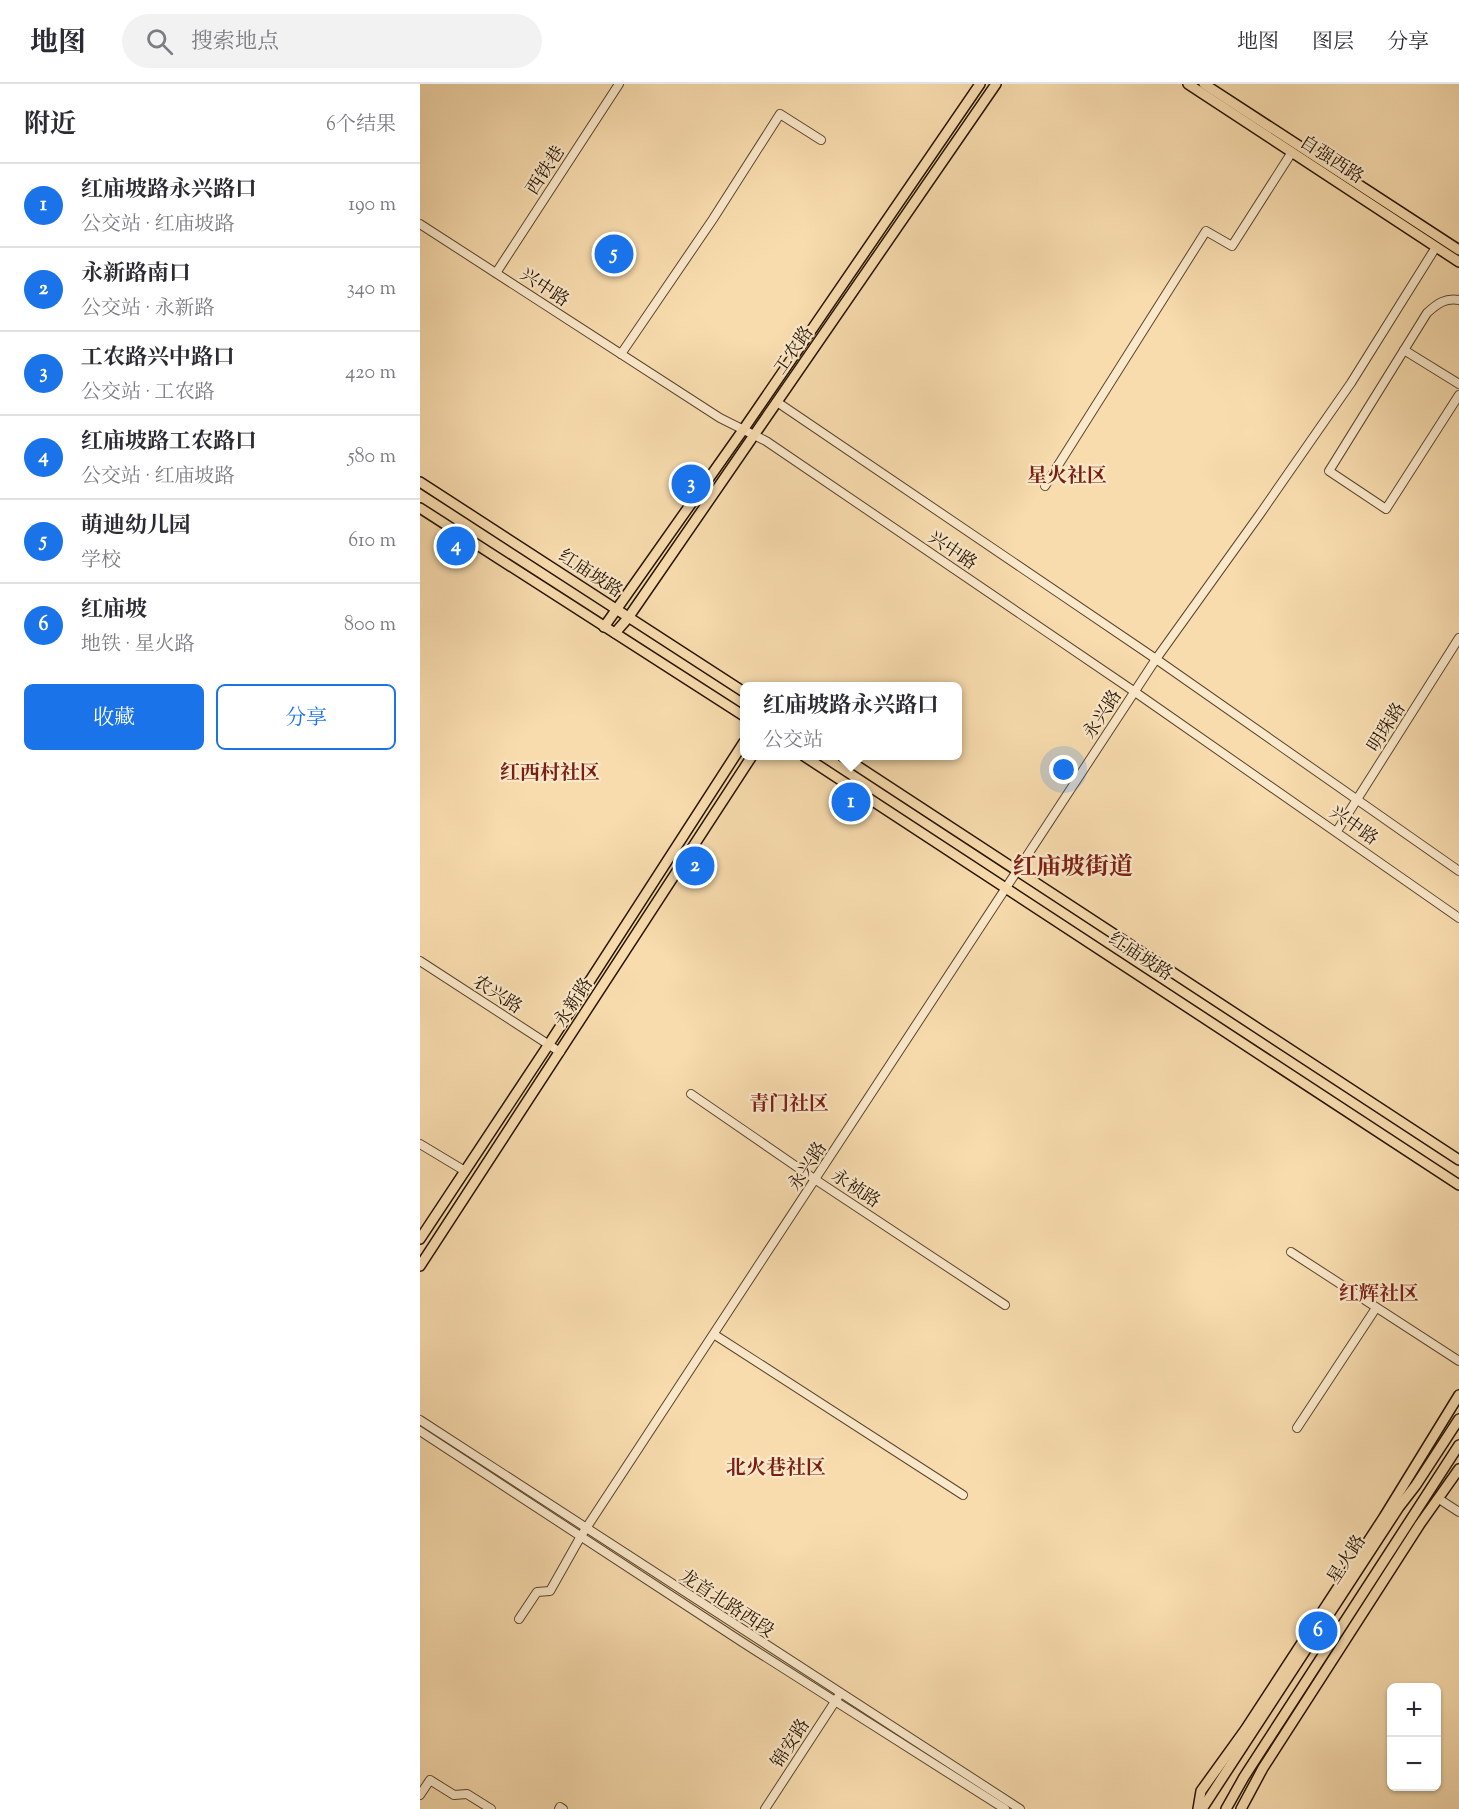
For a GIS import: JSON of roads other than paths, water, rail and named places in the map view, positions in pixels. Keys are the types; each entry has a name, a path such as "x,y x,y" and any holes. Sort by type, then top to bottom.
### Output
{"main road":[{"name":"工农路","path":"604,627 743,430 980,84"},
{"name":"工农路","path":"615,633 628,618 996,84"},
{"name":"自强西路","path":"1188,84 1459,262"},
{"name":"自强西路","path":"1204,84 1459,250"},
{"name":"红庙坡路","path":"420,482 740,689"},
{"path":"420,508 740,713"},
{"name":"永新路","path":"420,1239 740,748"},
{"name":"永新路","path":"420,1266 749,760"},
{"name":"红庙坡路","path":"810,760 1459,1185"},
{"name":"红庙坡路","path":"848,760 1459,1160"},
{"path":"1200,1809 1201,1791 1245,1730 1396,1497 1459,1395"},
{"name":"星火路","path":"1200,1809 1459,1419"},
{"name":"星火路","path":"1226,1809 1262,1749 1459,1445"},
{"path":"1241,1809 1311,1694 1406,1546 1459,1469"},
{"path":"1383,1532 1396,1497"},
{"path":"1406,1546 1412,1517"},
{"path":"1354,1608 1363,1614"},
{"path":"1302,1689 1311,1694"},
{"path":"1251,1790 1262,1749"}],"street":[{"name":"西铁巷","path":"496,273 619,84"},
{"path":"621,354 713,219 780,114 821,140"},
{"path":"1045,486 1206,231 1232,246 1292,152"},
{"name":"兴中路","path":"420,224 720,418 754,436 1135,692 1459,918"},
{"name":"永兴路","path":"519,1619 537,1592 550,1591 581,1536 715,1335 1156,659 1351,382 1436,247"},
{"path":"1459,300 1438,303 1427,313 1329,471 1386,508 1459,395"},
{"path":"1404,350 1459,384"},
{"path":"777,402 1156,659 1459,871"},
{"name":"明珠路","path":"1337,831 1459,638"},
{"name":"农兴路","path":"420,961 560,1052"},
{"name":"永祯路","path":"691,1094 1005,1305"},
{"path":"420,1144 465,1171"},
{"path":"1291,1252 1459,1361"},
{"path":"1297,1428 1376,1308"},
{"path":"715,1335 963,1495"},
{"name":"龙首北路西段","path":"420,1420 1020,1809"},
{"name":"龙首北路西段","path":"420,1431 1005,1809"},
{"path":"1439,1499 1459,1512"},
{"name":"锦安路","path":"765,1809 841,1692"},
{"path":"420,1795 430,1780 454,1795 467,1794 491,1809"},
{"path":"558,1809 560,1807 563,1809"}],"place":[{"name":"萌迪幼儿园","path":"614,254"},
{"name":"工农路兴中路口","path":"691,484"},
{"name":"红庙坡路工农路口","path":"456,546"},
{"name":"红庙坡路永兴路口","path":"851,802"},
{"name":"永新路南口","path":"695,866"},
{"name":"红庙坡","path":"1318,1631"}],"district":[{"name":"星火社区","path":"1067,475"},
{"name":"红西村社区","path":"550,772"},
{"name":"红庙坡街道","path":"1073,866"},
{"name":"青门社区","path":"789,1103"},
{"name":"红辉社区","path":"1379,1293"},
{"name":"北火巷社区","path":"776,1467"}]}
